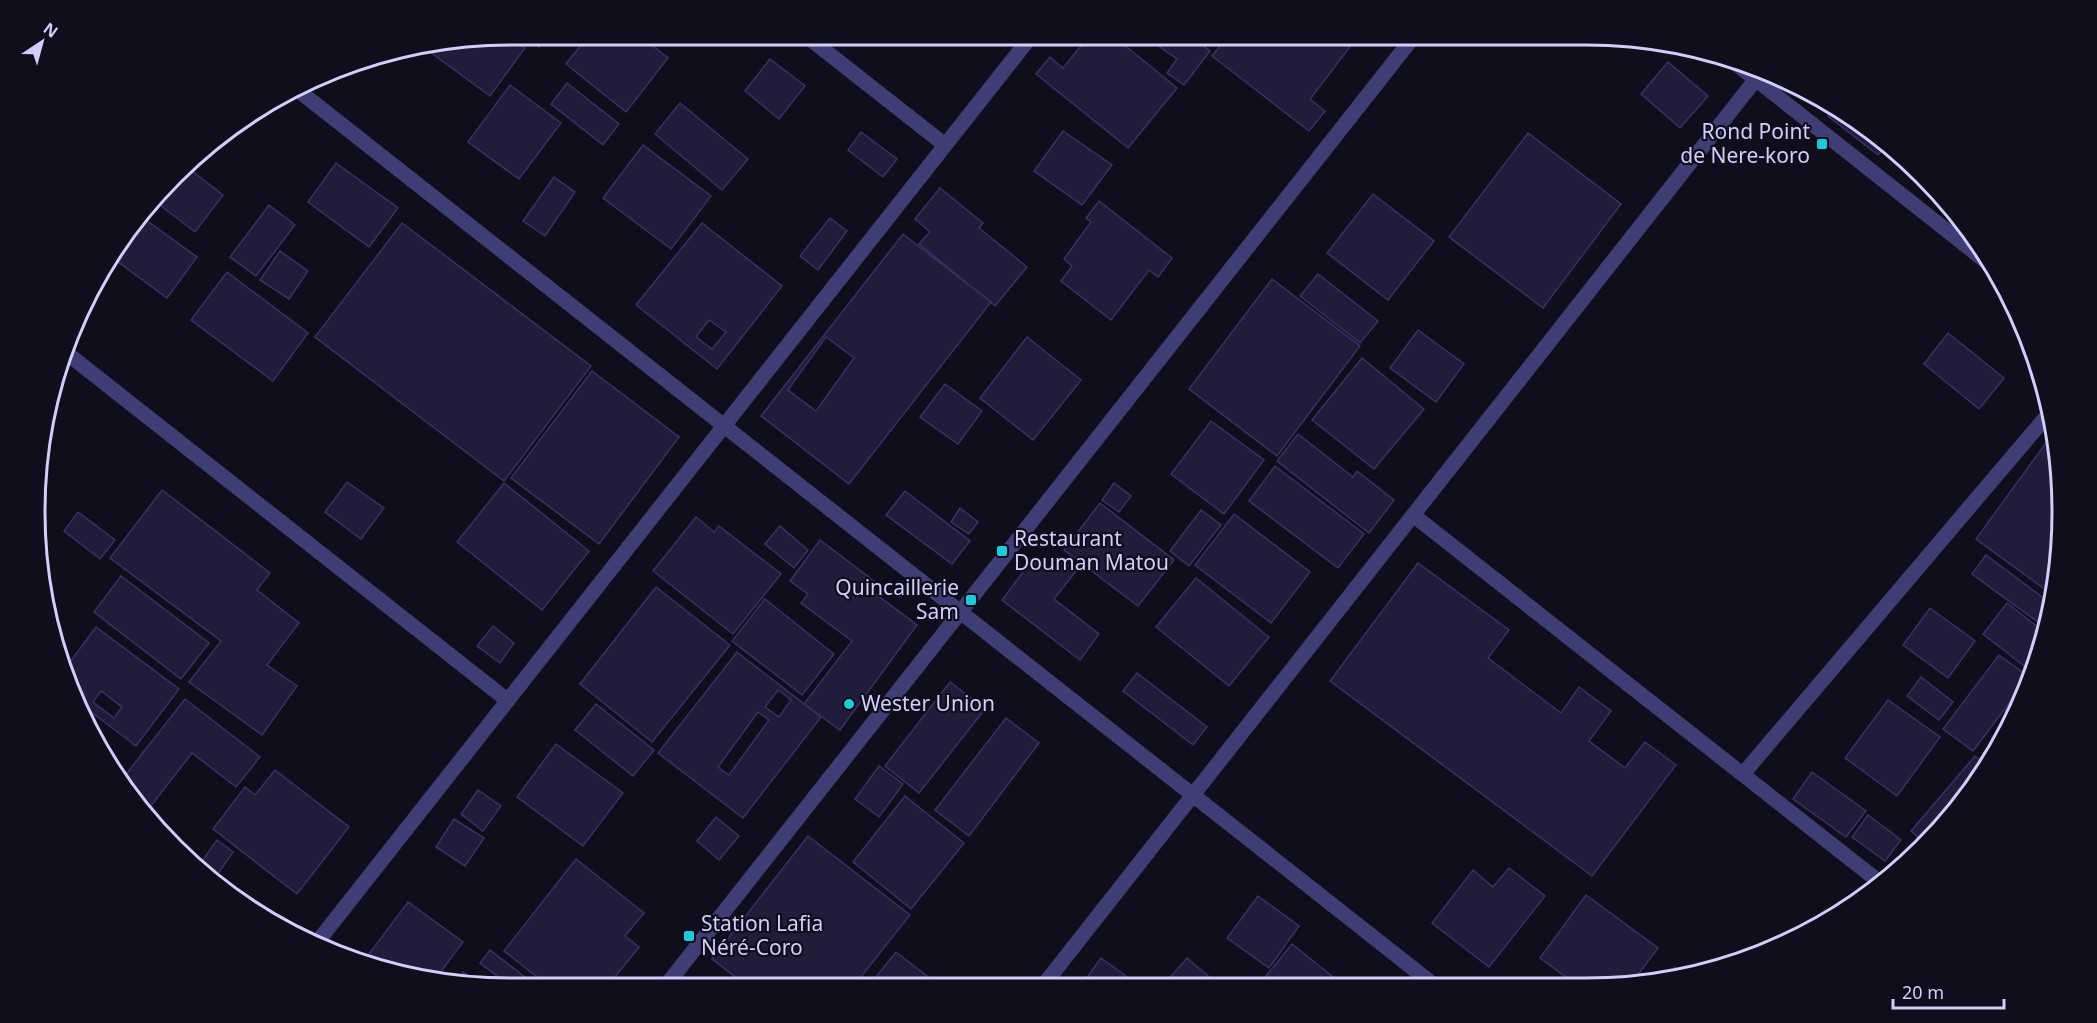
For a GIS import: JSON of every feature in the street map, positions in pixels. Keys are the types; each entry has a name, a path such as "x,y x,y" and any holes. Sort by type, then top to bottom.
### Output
{"street":[{"path":"819,45 945,145"},
{"path":"321,937 1023,45"},
{"path":"672,978 1406,45"},
{"path":"1753,77 1972,250"},
{"path":"1049,978 1756,79"},
{"path":"303,94 1425,978"},
{"path":"72,357 507,700"},
{"path":"1743,774 2043,420"},
{"path":"1413,515 1874,878"}],"building":[{"path":"521,45 525,48 490,96 431,52 481,46"},
{"path":"581,45 652,45 668,58 626,112 566,64"},
{"path":"1082,45 1124,45 1177,88 1128,148 1036,74 1050,57 1063,68"},
{"path":"1157,45 1202,45 1210,51 1184,85 1167,73 1177,59"},
{"path":"1221,45 1351,45 1310,99 1325,111 1309,131 1212,56"},
{"path":"770,59 805,86 779,119 745,91"},
{"path":"1668,62 1708,96 1680,128 1641,94"},
{"path":"567,83 619,124 603,145 551,104"},
{"path":"510,85 561,123 519,179 468,142"},
{"path":"680,103 748,159 722,190 655,134"},
{"path":"1830,114 1845,124 1881,151 1878,155 1828,116"},
{"path":"1063,131 1112,165 1082,205 1034,171"},
{"path":"861,132 897,159 883,177 848,150"},
{"path":"1528,133 1621,204 1543,308 1449,237"},
{"path":"643,145 711,196 671,249 603,198"},
{"path":"336,163 398,208 369,247 308,202"},
{"path":"193,172 223,195 195,232 160,205"},
{"path":"554,177 575,192 545,236 523,221"},
{"path":"940,188 983,223 979,228 1027,267 995,306 919,244 930,232 915,219"},
{"path":"1373,194 1434,241 1388,300 1327,253"},
{"path":"1099,201 1172,258 1158,277 1149,270 1111,320 1061,281 1072,266 1064,259 1091,222 1086,218"},
{"path":"269,205 295,225 256,276 230,257"},
{"path":"830,218 847,231 818,270 800,256"},
{"path":"147,221 197,257 167,298 118,262"},
{"path":"402,223 591,366 504,481 315,337"},
{"path":"702,223 782,286 717,369 636,305","holes":["709,320 726,332 712,349 696,337"]},
{"path":"903,234 991,302 849,484 761,416","holes":["826,337 854,358 816,411 788,390"]},
{"path":"280,251 308,271 289,299 260,280"},
{"path":"227,272 308,333 273,381 191,320"},
{"path":"1318,274 1378,321 1360,343 1300,296"},
{"path":"1272,279 1360,346 1277,456 1189,389"},
{"path":"1418,330 1464,364 1436,402 1390,368"},
{"path":"1948,333 2004,378 1979,409 1924,364"},
{"path":"1027,337 1081,380 1033,440 980,398"},
{"path":"1362,358 1424,409 1374,469 1312,420"},
{"path":"592,371 679,437 599,544 511,478"},
{"path":"945,384 982,411 958,444 920,417"},
{"path":"1211,421 1264,460 1224,514 1171,474"},
{"path":"1298,434 1353,477 1357,471 1394,500 1369,533 1277,461"},
{"path":"2047,442 2052,512 2045,590 1976,539"},
{"path":"1275,466 1364,534 1338,568 1249,501"},
{"path":"347,482 384,508 361,539 325,512"},
{"path":"504,483 589,551 542,610 457,542"},
{"path":"1114,483 1131,496 1119,512 1102,500"},
{"path":"162,490 270,573 257,590 299,623 267,665 297,686 262,735 189,682 221,641 110,558"},
{"path":"905,491 970,541 952,564 886,515"},
{"path":"1100,503 1174,560 1138,606 1064,550"},
{"path":"960,508 978,522 969,534 951,522"},
{"path":"1201,510 1221,525 1189,566 1170,551"},
{"path":"78,512 115,540 100,559 64,531"},
{"path":"1234,514 1310,572 1271,623 1195,565"},
{"path":"696,517 714,532 719,526 781,574 733,634 653,571"},
{"path":"780,526 808,550 794,568 765,544"},
{"path":"820,540 874,581 869,589 917,625 840,730 804,704 852,641 801,603 808,594 790,581"},
{"path":"1986,555 2044,598 2038,622 1972,574"},
{"path":"1057,556 1076,571 1054,599 1099,634 1080,660 1002,600 1032,560 1046,571"},
{"path":"1418,563 1509,630 1488,658 1561,713 1579,687 1611,711 1589,741 1625,768 1645,742 1676,765 1592,876 1330,681"},
{"path":"121,576 209,643 181,679 94,612"},
{"path":"1196,578 1269,637 1229,686 1156,627"},
{"path":"656,587 730,645 652,742 580,684"},
{"path":"765,599 834,654 802,695 732,641"},
{"path":"2007,603 2037,627 2025,667 1983,634"},
{"path":"1930,608 1975,641 1948,678 1903,645"},
{"path":"493,626 514,643 500,663 477,646"},
{"path":"96,627 179,689 136,746 90,711 70,662","holes":["101,691 122,707 114,718 93,702"]},
{"path":"737,652 821,717 743,818 658,753","holes":["778,690 791,700 779,717 765,707","758,712 769,720 729,775 718,767"]},
{"path":"1999,655 2023,672 2012,700 1973,751 1943,729"},
{"path":"1137,673 1207,727 1193,745 1123,691"},
{"path":"1921,677 1953,702 1939,720 1907,696"},
{"path":"950,682 985,709 919,793 885,766"},
{"path":"185,699 260,757 236,787 192,753 151,806 126,774"},
{"path":"1888,700 1940,737 1897,796 1845,758"},
{"path":"596,704 654,750 633,776 575,730"},
{"path":"1006,718 1039,743 969,836 935,810"},
{"path":"556,744 623,793 583,846 517,797"},
{"path":"1975,756 1980,760 1956,795 1918,837 1911,831"},
{"path":"879,766 903,784 879,817 855,799"},
{"path":"275,770 349,827 297,894 213,829 245,787 255,795"},
{"path":"1812,772 1866,811 1846,837 1793,799"},
{"path":"478,790 501,806 483,831 461,814"},
{"path":"905,796 964,843 911,909 853,862"},
{"path":"1868,815 1901,840 1885,861 1852,837"},
{"path":"716,817 739,836 719,860 697,841"},
{"path":"454,819 484,838 465,866 436,847"},
{"path":"808,836 910,915 860,978 737,978 712,959"},
{"path":"217,840 233,852 218,874 202,860"},
{"path":"576,859 644,913 625,936 639,947 614,978 538,978 504,951"},
{"path":"1509,868 1545,896 1489,967 1432,923 1473,870 1493,887"},
{"path":"1586,895 1658,948 1638,975 1616,977 1567,978 1540,958"},
{"path":"1258,896 1299,926 1269,968 1227,938"},
{"path":"408,902 463,942 440,972 368,955"},
{"path":"1292,944 1334,978 1264,978"},
{"path":"490,950 526,978 499,978 480,963"},
{"path":"896,952 930,978 875,978"},
{"path":"1101,958 1129,978 1087,978"},
{"path":"1187,958 1211,978 1170,978"}],"place":[{"name":"Rond Point de Nere-koro","path":"1822,144"},
{"name":"Restaurant Douman Matou","path":"1002,551"},
{"name":"Quincaillerie Sam","path":"971,600"},
{"name":"Wester Union","path":"849,704"},
{"name":"Station Lafia Néré-Coro","path":"689,936"}]}
